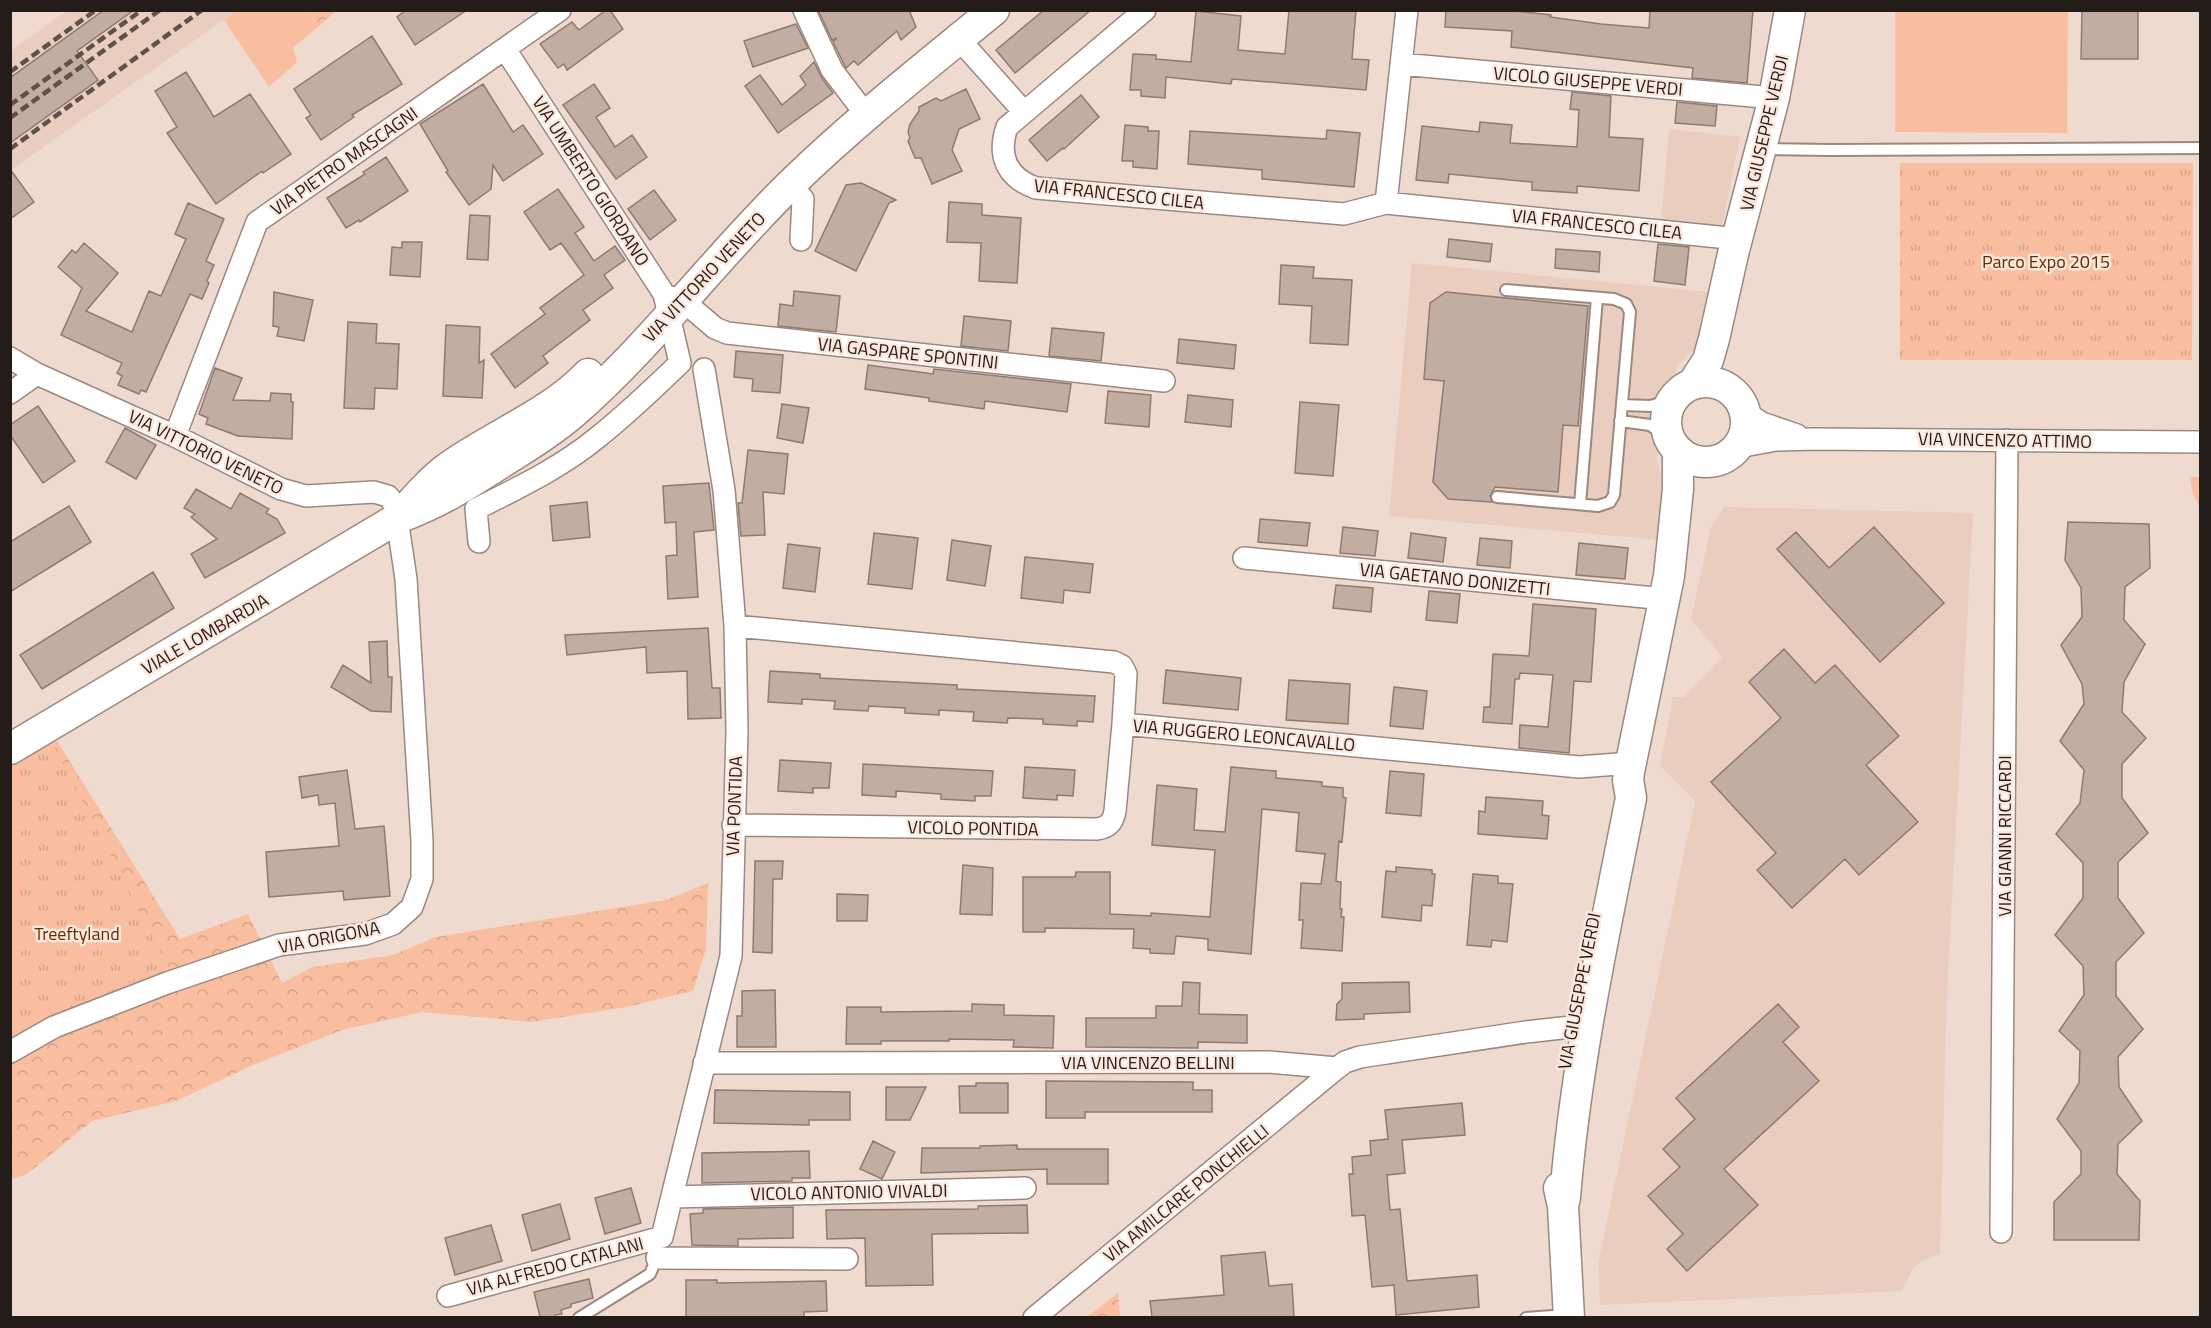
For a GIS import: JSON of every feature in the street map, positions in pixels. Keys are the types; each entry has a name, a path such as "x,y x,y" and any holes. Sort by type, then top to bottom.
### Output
{"street":[{"name":"VIA PIETRO MASCAGNI","path":"175,436 257,222 560,10"},
{"path":"804,10 832,70 862,109"},
{"name":"VIA VITTORIO VENETO","path":"10,358 37,374 175,436 293,494 320,496 374,492 388,496 395,505 398,518 451,496 547,434 582,405 671,303 772,181 962,25 994,10"},
{"name":"VIA FRANCESCO CILEA","path":"1145,10 1007,127 1003,140 1004,158 1010,171 1023,184 1036,188 1344,214 1386,203 1736,246"},
{"path":"1386,203 1407,10"},
{"name":"VIA GIUSEPPE VERDI","path":"1683,391 1708,360 1714,339 1774,98 1790,10"},
{"path":"962,25 1024,112"},
{"name":"VIA UMBERTO GIORDANO","path":"505,49 671,303"},
{"name":"VICOLO GIUSEPPE VERDI","path":"1401,64 1774,98"},
{"name":"VIA VITTORIO VENETO","path":"671,303 791,184 862,109"},
{"path":"791,184 803,199 801,240"},
{"name":"VIA GIUSEPPE VERDI","path":"1727,387 1736,246"},
{"path":"479,542 476,509 531,482 597,438 680,363 671,303"},
{"name":"VIA GASPARE SPONTINI","path":"671,303 726,333 1164,381"},
{"name":"VIA PONTIDA","path":"662,1237 731,956 737,731 735,626 724,490 704,369"},
{"path":"10,393 37,374"},
{"path":"1712,381 1727,387 1734,392 1744,406 1747,429 1732,452 1713,462 1701,462 1674,446 1666,424 1666,414 1683,391 1712,381"},
{"name":"VIA VINCENZO ATTIMO","path":"1745,411 1762,423 1809,439"},
{"name":"VIA VINCENZO ATTIMO","path":"1732,452 1776,440 1809,439 2200,442"},
{"name":"VIA GIANNI RICCARDI","path":"2001,1232 2007,440"},
{"name":"VIA GIUSEPPE VERDI","path":"1667,588 1678,489 1674,446"},
{"name":"VIA GIUSEPPE VERDI","path":"1569,1316 1563,1206 1559,1197 1557,1130 1561,1080 1579,1026 1618,796 1629,771 1667,588 1695,495 1708,472 1732,452"},
{"name":"VIALE LOMBARDIA","path":"10,749 398,518"},
{"name":"VIA ORIGONA","path":"10,1052 54,1027 167,983 279,945 365,934 393,924 412,907 422,879 422,841 414,682 406,579 398,518"},
{"name":"VIA GAETANO DONIZETTI","path":"1244,558 1667,588"},
{"name":"VIA RUGGERO LEONCAVALLO","path":"735,626 1114,662 1122,666 1125,674 1123,724 1629,771"},
{"name":"VICOLO PONTIDA","path":"734,825 1097,830 1105,828 1114,819 1123,724"},
{"name":"VIA VINCENZO BELLINI","path":"704,1063 1269,1062 1337,1068 1359,1057 1579,1026"},
{"name":"VIA AMILCARE PONCHIELLI","path":"1034,1317 1337,1068"},
{"name":"VICOLO ANTONIO VIVALDI","path":"672,1197 1025,1188"},
{"name":"VIA ALFREDO CATALANI","path":"448,1296 662,1237"},
{"path":"657,1258 847,1259"}],"lane":[{"path":"1762,149 2200,148"},
{"path":"1497,497 1598,506 1610,502 1614,495 1630,312 1626,304 1614,299 1506,290"},
{"path":"1580,504 1597,298"},
{"path":"1622,405 1650,406 1683,391"},
{"path":"1620,421 1650,425 1674,446"},
{"path":"579,1317 650,1274 662,1237"},
{"path":"1526,1317 1569,1316"}],"shaded area":[{"path":"66,11 236,11 11,170 11,51"},
{"path":"1669,129 1740,137 1722,227 1661,222"},
{"path":"11,170 34,202 11,219"},
{"path":"1412,263 1710,292 1694,349 1677,366 1675,384 1662,401 1659,426 1665,445 1656,458 1666,494 1661,540 1389,516"},
{"path":"1724,507 1973,513 1947,992 1940,1254 1920,1262 1912,1270 1902,1291 1600,1305 1598,1264 1695,801 1660,766 1673,697 1684,697 1722,657 1691,619 1711,527"}],"green space":[{"path":"236,11 308,11 319,26 293,48 297,62 269,87 224,20"},
{"path":"308,11 336,11 319,26"},
{"path":"1895,11 2068,11 2067,133 1895,132"},
{"name":"Parco Expo 2015","path":"1900,163 2193,163 2192,360 1900,360"},
{"path":"2190,477 2200,477 2200,509 2192,491"},
{"path":"54,736 180,939 248,914 282,983 313,967 393,955 436,937 666,900 708,883 706,949 693,991 626,1007 531,1022 422,1012 342,1030 251,1066 176,1101 92,1121 27,1174 11,1180 11,763"},
{"name":"Treeftyland","path":"52,742 169,968 11,1029 11,768"},
{"path":"1118,1293 1120,1317 1087,1317"}],"building":[{"path":"104,10 134,10 77,51 98,80 10,143 10,78"},
{"path":"406,10 467,10 415,45 397,17"},
{"path":"606,10 610,10 623,29 567,70 564,64 558,68 540,44 572,22 579,30"},
{"path":"818,10 909,10 916,27 901,40 897,31 858,65 854,61 846,68 833,42 837,38 832,40"},
{"path":"1044,10 1091,10 1015,73 996,50"},
{"path":"1289,10 1356,10 1352,59 1369,60 1366,90 1232,79 1231,84 1166,77 1165,98 1141,96 1141,90 1130,90 1133,54 1156,55 1156,59 1191,62 1196,11 1241,16 1238,50 1285,54"},
{"path":"1446,10 1505,10 1601,24 1649,28 1650,10 1753,10 1747,83 1692,78 1693,68 1511,47 1512,31 1445,27"},
{"path":"2082,10 2138,10 2138,59 2081,59"},
{"path":"796,24 808,48 753,67 744,41"},
{"path":"372,36 402,84 352,115 354,117 321,140 306,118 311,115 294,89"},
{"path":"814,62 833,93 778,133 745,86 760,75 782,105 806,85 800,76"},
{"path":"186,72 214,117 250,94 291,154 263,173 262,171 216,204 167,133 177,127 155,91"},
{"path":"483,84 513,132 523,125 543,154 503,181 493,165 491,189 469,205 446,172 448,171 420,124"},
{"path":"594,84 610,108 596,117 615,147 632,135 647,157 616,179 563,105"},
{"path":"966,89 980,119 959,129 952,150 962,171 932,184 921,158 915,158 908,141 910,124 919,111 919,107 936,98 941,101"},
{"path":"1572,92 1611,96 1609,137 1643,139 1639,191 1577,186 1577,193 1532,190 1532,182 1449,174 1448,183 1416,180 1422,126 1479,132 1480,122 1512,125 1510,143 1577,147 1579,110 1570,109"},
{"path":"1081,95 1099,117 1064,149 1047,161 1029,140"},
{"path":"1677,102 1717,106 1715,126 1675,123"},
{"path":"1125,125 1148,127 1148,131 1159,131 1157,169 1133,167 1133,161 1122,161"},
{"path":"1327,130 1360,133 1354,187 1262,179 1262,170 1188,164 1190,131 1326,139"},
{"path":"386,157 408,191 360,222 359,220 346,228 327,198 365,174 363,172"},
{"path":"10,169 34,202 10,219"},
{"path":"861,183 896,200 889,203 856,271 815,251 846,185"},
{"path":"558,189 584,227 575,233 594,261 615,246 625,260 604,275 613,288 583,310 590,320 543,356 548,363 515,388 491,354 545,314 540,308 584,275 561,243 550,250 524,212"},
{"path":"654,190 676,220 650,240 628,209"},
{"path":"949,202 982,204 982,215 1021,218 1017,283 979,281 981,243 947,242"},
{"path":"188,203 224,219 206,261 214,265 202,299 190,294 146,392 141,390 139,394 118,385 122,376 117,373 122,363 61,335 82,288 58,267 72,250 76,253 84,243 118,273 86,311 132,332 149,291 161,296 186,239 175,234"},
{"path":"470,215 490,216 488,260 467,259"},
{"path":"1449,239 1492,244 1490,262 1447,257"},
{"path":"402,242 422,242 420,277 390,275 392,247 402,248"},
{"path":"1658,244 1689,247 1685,285 1654,281"},
{"path":"1556,249 1600,252 1599,272 1555,268"},
{"path":"1281,265 1314,267 1313,278 1352,280 1348,345 1310,343 1312,306 1279,304"},
{"path":"794,291 840,296 836,332 778,326 780,304 793,306"},
{"path":"274,292 313,300 304,341 277,336 279,327 273,326"},
{"path":"1446,292 1588,306 1578,426 1563,425 1558,492 1495,487 1490,496 1492,502 1448,499 1433,482 1444,381 1424,379 1430,303"},
{"path":"964,316 1011,321 1008,351 961,346"},
{"path":"348,322 377,324 376,343 399,344 397,389 375,388 374,409 344,408"},
{"path":"446,325 480,327 479,363 484,360 482,398 443,396"},
{"path":"1052,328 1104,333 1101,361 1049,356"},
{"path":"1179,339 1236,345 1234,369 1177,363"},
{"path":"736,351 783,355 780,393 752,391 753,379 734,377"},
{"path":"868,365 933,374 934,369 1071,384 1067,412 985,401 984,409 865,389"},
{"path":"215,368 242,378 233,400 270,401 271,393 291,394 291,402 293,402 292,439 238,436 206,424 208,418 199,414"},
{"path":"1108,391 1151,395 1149,427 1105,423"},
{"path":"1188,395 1233,400 1231,427 1185,422"},
{"path":"1300,402 1339,405 1333,476 1295,473"},
{"path":"782,404 809,408 803,443 777,438"},
{"path":"38,406 75,461 43,483 10,435 10,425"},
{"path":"125,428 156,445 136,479 106,462"},
{"path":"748,450 788,454 784,494 763,492 765,535 741,536 738,503 742,503"},
{"path":"709,483 714,530 694,532 698,597 668,599 666,556 677,555 676,522 665,523 663,486"},
{"path":"196,489 231,509 240,493 269,509 266,513 277,519 285,533 205,578 191,554 217,539 191,517 195,514 184,508"},
{"path":"587,502 590,537 553,541 550,506"},
{"path":"69,506 91,542 10,592 10,542"},
{"path":"1260,519 1310,523 1307,546 1258,542"},
{"path":"2068,522 2149,524 2150,568 2125,587 2124,620 2145,644 2124,682 2122,712 2146,738 2122,764 2122,798 2148,833 2118,862 2118,898 2144,933 2116,962 2116,996 2143,1029 2118,1057 2119,1087 2142,1121 2118,1144 2117,1174 2140,1201 2139,1240 2054,1240 2054,1202 2081,1174 2081,1151 2057,1119 2079,1083 2080,1051 2059,1031 2084,995 2083,966 2055,935 2083,898 2083,863 2056,834 2080,803 2084,770 2060,741 2084,704 2082,684 2061,645 2082,617 2081,588 2065,560"},
{"path":"1343,527 1378,531 1375,556 1340,553"},
{"path":"1874,527 1944,603 1880,662 1777,549 1796,532 1829,568"},
{"path":"874,533 918,538 912,589 868,584"},
{"path":"1411,533 1446,538 1443,562 1408,558"},
{"path":"1480,538 1512,541 1510,568 1477,565"},
{"path":"952,540 991,546 985,586 947,580"},
{"path":"1579,543 1628,548 1625,579 1576,575"},
{"path":"788,544 820,548 815,592 783,588"},
{"path":"1025,557 1093,564 1090,593 1064,590 1063,603 1021,598"},
{"path":"153,572 174,608 42,689 20,655"},
{"path":"1336,585 1373,588 1371,612 1333,608"},
{"path":"1429,591 1460,594 1457,623 1426,620"},
{"path":"1533,604 1596,609 1591,682 1574,681 1569,753 1519,748 1520,725 1548,727 1553,675 1520,673 1519,679 1515,679 1512,724 1483,722 1484,707 1490,707 1493,654 1529,656"},
{"path":"708,628 712,688 720,688 721,718 688,719 687,671 647,673 646,647 567,655 565,635"},
{"path":"387,641 388,677 392,677 391,712 371,711 331,687 343,665 371,683 369,642"},
{"path":"1784,649 1815,683 1835,665 1899,736 1866,765 1918,822 1859,875 1845,859 1792,908 1757,870 1776,853 1711,782 1781,718 1749,682"},
{"path":"1166,670 1241,678 1238,710 1163,703"},
{"path":"770,671 820,674 820,678 957,685 957,689 1095,696 1093,722 1077,721 1077,726 1043,724 1043,719 1008,718 1007,723 973,721 974,712 939,710 939,715 905,713 905,708 869,706 868,711 834,709 835,701 802,699 802,704 768,702"},
{"path":"1289,680 1350,684 1348,724 1286,720"},
{"path":"1394,687 1427,691 1423,729 1390,726"},
{"path":"780,760 831,763 829,788 813,788 813,793 778,791"},
{"path":"863,764 993,771 991,796 975,796 975,801 941,799 941,794 896,791 896,797 862,795"},
{"path":"1025,767 1075,770 1073,796 1057,795 1057,800 1023,798"},
{"path":"1231,767 1276,771 1276,778 1322,782 1322,786 1343,788 1343,797 1346,798 1342,842 1339,841 1336,881 1341,882 1340,909 1342,909 1341,917 1344,917 1342,951 1301,948 1303,920 1299,920 1301,883 1321,884 1325,854 1296,851 1299,813 1262,809 1251,954 1208,950 1208,939 1176,936 1174,954 1150,953 1150,949 1133,948 1134,929 1045,928 1045,932 1023,932 1023,877 1075,877 1076,872 1110,872 1110,914 1151,916 1151,913 1210,917 1215,850 1152,845 1157,785 1197,789 1194,830 1225,832"},
{"path":"347,770 355,829 384,826 390,896 344,900 343,891 269,897 266,852 339,846 335,803 319,805 318,795 302,798 299,777"},
{"path":"1390,771 1424,774 1421,816 1386,813"},
{"path":"1486,797 1543,801 1542,815 1549,816 1547,839 1478,834 1479,811 1485,812"},
{"path":"755,861 783,861 782,879 773,879 772,953 753,952"},
{"path":"963,865 993,868 992,915 960,914"},
{"path":"1396,867 1432,870 1432,874 1435,874 1432,906 1422,905 1421,921 1382,917 1386,871 1396,872"},
{"path":"1473,874 1498,876 1498,883 1513,884 1507,942 1492,940 1491,947 1467,945"},
{"path":"837,894 868,895 867,921 837,921"},
{"path":"1183,982 1200,983 1199,1014 1247,1015 1247,1043 1198,1042 1198,1048 1086,1047 1086,1018 1156,1018 1156,1006 1182,1006"},
{"path":"1409,982 1410,1012 1364,1014 1364,1019 1336,1020 1337,1004 1342,999 1342,983"},
{"path":"775,990 776,1047 737,1047 737,1016 742,1016 742,991"},
{"path":"972,1004 1004,1005 1004,1015 1054,1016 1053,1048 1013,1047 1014,1040 949,1039 949,1041 881,1041 881,1044 846,1044 847,1007 881,1007 881,1012 972,1011"},
{"path":"1778,1004 1799,1027 1783,1042 1819,1081 1724,1169 1758,1205 1687,1271 1667,1249 1683,1234 1648,1196 1680,1167 1663,1149 1695,1119 1676,1098"},
{"path":"1046,1081 1193,1082 1193,1090 1212,1090 1212,1112 1085,1112 1085,1118 1046,1118"},
{"path":"976,1083 1008,1083 1008,1113 960,1113 959,1086 976,1086"},
{"path":"886,1087 926,1087 910,1120 886,1120"},
{"path":"715,1090 850,1092 850,1120 809,1120 809,1125 714,1123"},
{"path":"1462,1103 1465,1135 1402,1140 1405,1173 1387,1175 1390,1210 1400,1209 1407,1281 1477,1275 1479,1307 1396,1315 1394,1285 1372,1287 1365,1215 1352,1216 1349,1174 1353,1174 1352,1157 1371,1155 1370,1141 1388,1139 1385,1110"},
{"path":"873,1141 895,1152 882,1179 860,1169"},
{"path":"1017,1145 1017,1149 1108,1149 1108,1184 1047,1184 1047,1169 921,1173 922,1148 980,1148 980,1146"},
{"path":"809,1151 810,1178 792,1178 792,1181 702,1183 702,1153"},
{"path":"631,1188 641,1223 605,1234 595,1198"},
{"path":"560,1204 570,1239 532,1251 522,1215"},
{"path":"1027,1205 1028,1233 932,1234 933,1285 866,1286 865,1238 827,1239 826,1210 978,1209 978,1206"},
{"path":"793,1207 793,1238 738,1239 738,1246 692,1245 690,1214 703,1213 703,1209"},
{"path":"491,1225 502,1261 455,1275 445,1238"},
{"path":"1265,1252 1269,1286 1292,1284 1294,1317 1152,1317 1150,1301 1224,1295 1221,1256"},
{"path":"589,1279 593,1298 571,1304 571,1307 561,1310 562,1314 555,1315 556,1317 540,1317 534,1292"},
{"path":"686,1280 717,1280 717,1283 826,1281 827,1311 804,1312 804,1317 686,1317"}],"railway":[{"path":"10,72 96,10"},
{"path":"10,105 142,10"},
{"path":"10,118 160,10"},
{"path":"10,149 202,10"}]}
